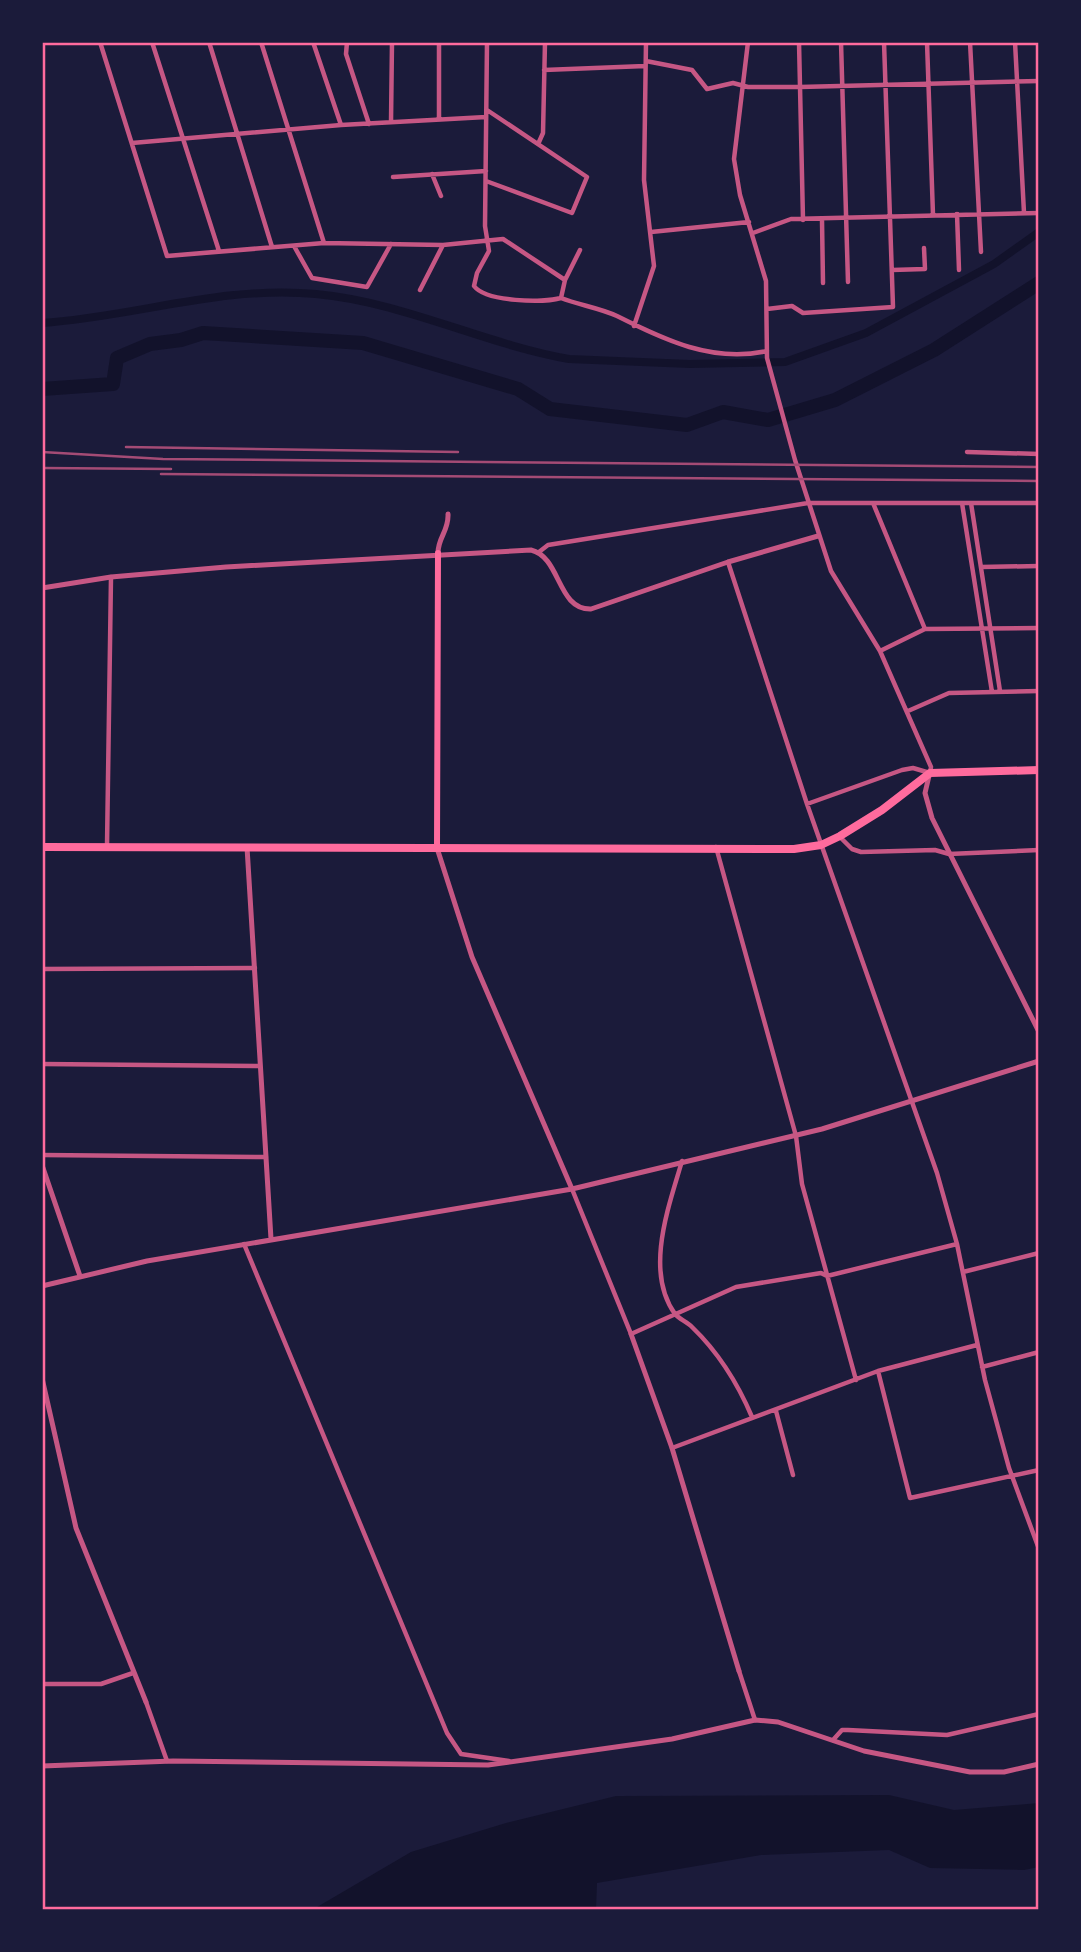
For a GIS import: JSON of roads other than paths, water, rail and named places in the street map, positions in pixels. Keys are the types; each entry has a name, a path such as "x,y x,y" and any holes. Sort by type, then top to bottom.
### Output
{"highway":[{"path":"42,847 794,849 821,845 840,836 882,810 930,773 1039,770"}],"main road":[{"path":"437,848 438,554"}],"street":[{"path":"100,42 167,256 324,243 443,245 488,243 503,239 565,280"},
{"path":"152,42 219,251"},
{"path":"209,42 272,247"},
{"path":"261,42 324,243"},
{"path":"313,42 341,125"},
{"path":"347,42 346,54 369,124"},
{"path":"391,122 392,42"},
{"path":"439,42 439,119"},
{"path":"487,42 486,181 489,251 474,280 477,290 541,303 561,298 615,315 634,326 704,353 755,354 767,351"},
{"path":"539,142 542,133 545,42"},
{"path":"634,326 654,266 644,180 648,82 646,42"},
{"path":"748,42 734,159 740,195 766,281 767,358 808,503 837,584 880,651 930,762 925,793 949,854 1039,1032"},
{"path":"799,42 803,220"},
{"path":"841,42 848,282"},
{"path":"766,309 792,306 803,313 893,307 884,42"},
{"path":"927,42 933,215"},
{"path":"970,42 981,252"},
{"path":"1015,42 1024,213"},
{"path":"544,70 645,64 692,70 707,89 733,83 741,86 842,87 1039,81"},
{"path":"132,144 486,114 539,142 587,177 572,213 486,181"},
{"path":"393,177 486,171"},
{"path":"432,174 441,196"},
{"path":"753,233 777,222 803,220 891,215 1039,213"},
{"path":"957,214 959,270"},
{"path":"822,220 823,283"},
{"path":"651,232 749,222"},
{"path":"294,246 312,278 367,287 391,244"},
{"path":"420,290 443,245"},
{"path":"892,270 925,269 924,248"},
{"path":"561,298 565,280 580,250"},
{"path":"967,452 1039,454"},
{"path":"539,552 548,545 808,503 1039,503"},
{"path":"873,503 925,629"},
{"path":"962,503 992,692"},
{"path":"971,503 1000,691"},
{"path":"438,554 438,541 449,527 448,514"},
{"path":"42,588 111,577 531,550 539,552 570,599 585,609 818,536"},
{"path":"728,562 821,845 913,1101 957,1244 982,1367 1013,1476 1037,1537 1039,1549"},
{"path":"981,566 1039,566"},
{"path":"107,846 111,577"},
{"path":"880,651 925,629 1039,628"},
{"path":"908,711 948,693 1039,691"},
{"path":"807,804 902,770 913,768 930,773"},
{"path":"840,836 852,849 862,852 935,850 949,854 1039,850"},
{"path":"247,847 271,1239"},
{"path":"716,847 796,1136 802,1184 856,1380"},
{"path":"437,848 472,957 632,1334 672,1448 755,1720"},
{"path":"42,969 256,968"},
{"path":"42,1286 80,1276 271,1239 572,1189 796,1136 1039,1061"},
{"path":"42,1064 260,1066"},
{"path":"42,1155 265,1157"},
{"path":"682,1161 667,1206 661,1274 675,1315 692,1327 738,1385 752,1417"},
{"path":"42,1165 80,1276"},
{"path":"244,1244 447,1732 461,1754 513,1762"},
{"path":"632,1334 736,1287 821,1273 827,1276 957,1244"},
{"path":"963,1272 1039,1253"},
{"path":"672,1448 878,1371 977,1345"},
{"path":"982,1367 1039,1352"},
{"path":"878,1371 911,1497 1039,1470"},
{"path":"42,1378 76,1528 167,1761"},
{"path":"776,1411 793,1475"},
{"path":"42,1684 101,1684 133,1673"},
{"path":"833,1740 842,1730 947,1735 1039,1714"},
{"path":"42,1766 167,1761 439,1766 513,1762 672,1739 755,1720 778,1722 875,1754 970,1772 1004,1772 1039,1764"}],"waterway":[{"path":"42,323 213,298 281,292 348,298 380,305 506,344 569,359 690,364 785,362 866,333 994,264 1039,232"},
{"path":"42,389 113,384 117,358 150,344 181,340 203,333 363,343 518,389 550,409 687,425 723,412 768,420 835,400 934,350 1039,283"}],"railway":[{"path":"126,447 458,452"},
{"path":"42,452 163,459 1039,467"},
{"path":"42,468 171,469"},
{"path":"161,474 1039,481"}]}
